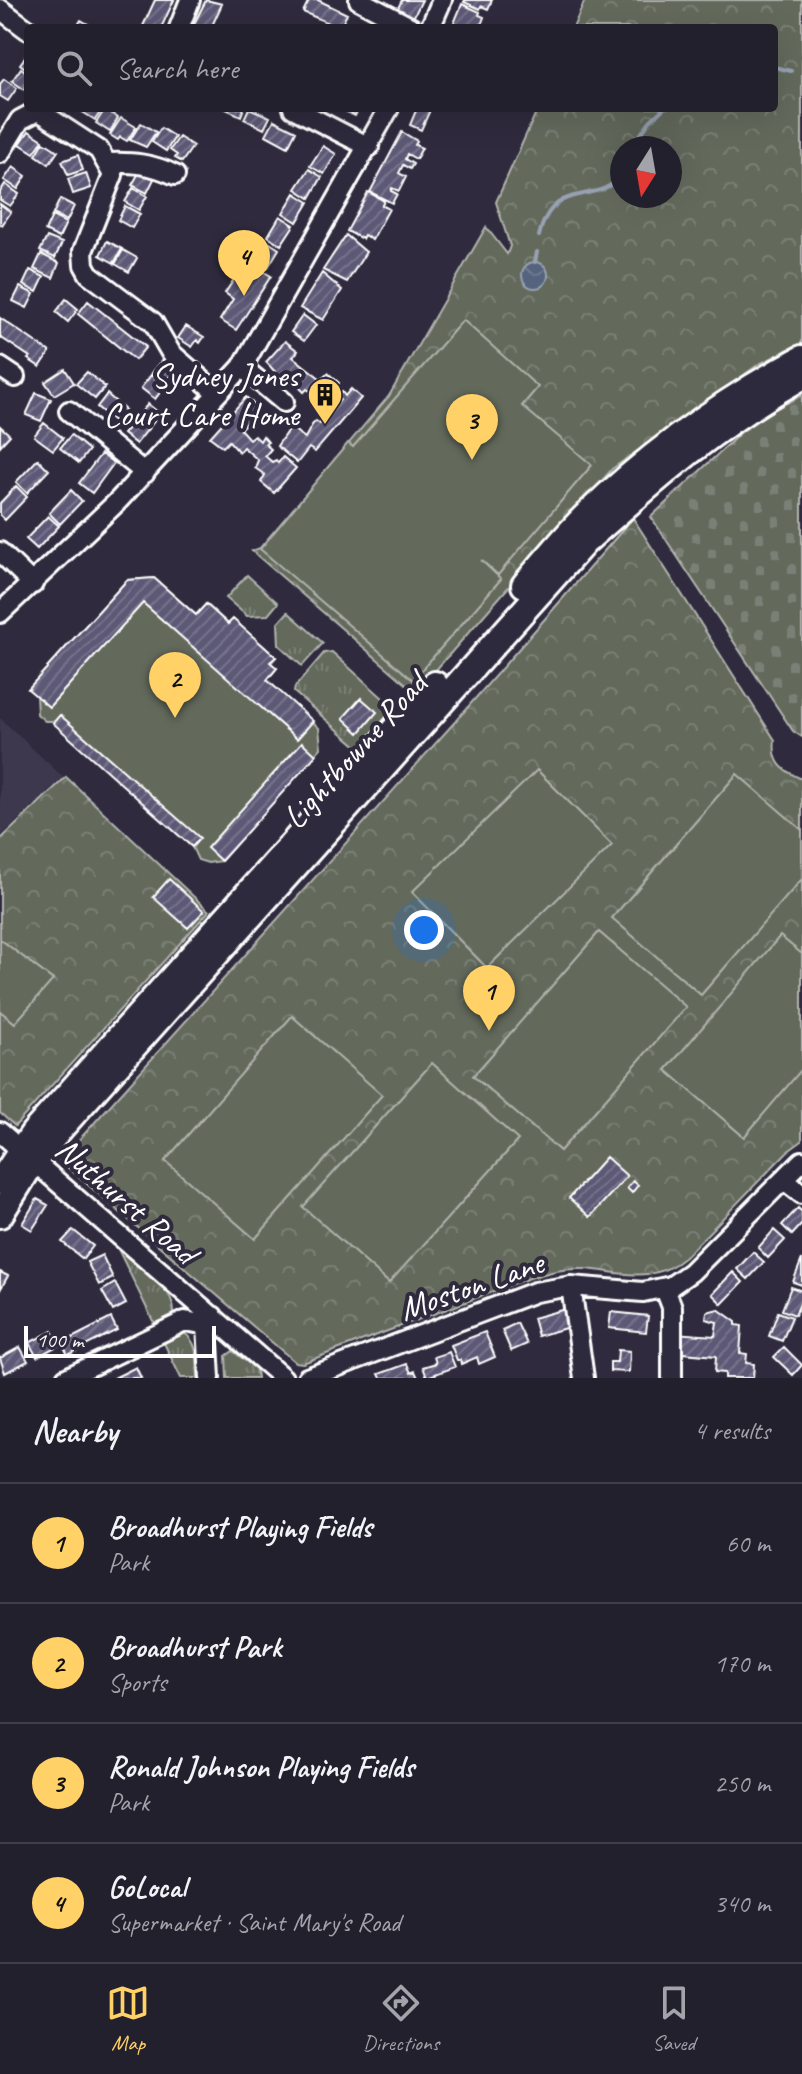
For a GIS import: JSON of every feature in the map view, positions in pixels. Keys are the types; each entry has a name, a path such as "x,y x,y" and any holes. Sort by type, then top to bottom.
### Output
{"main road":[{"name":"Lightbowne Road","path":"0,1215 27,1156 33,1133 582,519 644,462 706,414 802,358"},
{"name":"Lightbowne Road","path":"0,1182 81,1105 190,986 585,542 687,453 768,395 802,377"}],"street":[{"path":"181,24 190,0"},
{"path":"359,0 404,24"},
{"path":"432,24 442,0"},
{"path":"0,9 24,27"},
{"path":"0,153 20,120 37,112"},
{"path":"44,112 99,150 113,175 83,251 84,265 91,276 153,322 171,353 216,392"},
{"path":"301,112 369,147"},
{"path":"0,613 145,473 242,367 387,112"},
{"path":"108,163 141,163 175,175"},
{"path":"242,367 284,402"},
{"path":"69,411 145,473"},
{"path":"0,552 33,584"},
{"name":"Nuthurst Road","path":"0,1132 210,1321 283,1378"},
{"path":"672,1378 672,1307 665,1289 691,1272 802,1161"},
{"path":"784,1180 802,1194"},
{"path":"571,1286 584,1378"},
{"name":"Moston Lane","path":"307,1378 535,1292 571,1286 643,1292 665,1289"},
{"path":"66,1378 185,1321 210,1321 210,1378"}],"shaded area":[{"path":"0,718 63,777 0,837"}],"green space":[{"path":"585,0 802,0 802,343 759,364 612,469 435,671 412,689 252,551 260,548 389,396 486,227 507,254 510,246 496,202 536,112 778,112 778,24 575,24"},
{"path":"463,320 538,387 522,406 592,465 498,575 481,560 501,579 413,680 260,549 348,443 353,447"},
{"path":"802,395 802,737 793,731 651,517 754,420"},
{"path":"633,518 775,740 775,755 780,765 802,779 802,1141 787,1152 685,1257 669,1268 639,1275 574,1269 544,1274 303,1363 295,1362 60,1161 453,724"},
{"path":"247,575 278,603 268,615 247,616 226,598"},
{"path":"154,578 196,615 206,604 228,624 233,619 276,657 271,663 277,668 267,680 319,728 321,748 221,861 208,863 198,860 192,847 53,721 45,721 37,714 36,695 28,689 127,580"},
{"path":"288,612 323,643 302,666 279,645 278,623"},
{"path":"332,652 394,708 359,748 294,692 324,653"},
{"path":"537,770 612,845 487,968 412,892"},
{"path":"737,774 802,830 802,879 701,995 612,918"},
{"path":"66,777 209,911 15,1126 0,1113 0,840"},
{"path":"599,932 686,1007 560,1151 473,1076"},
{"path":"780,936 802,954 802,1069 744,1137 666,1070"},
{"path":"0,939 53,980 15,1023 0,1011"},
{"path":"292,1016 382,1095 255,1239 165,1161"},
{"path":"432,1063 518,1140 389,1283 303,1207"},
{"path":"117,1247 162,1285 173,1304 174,1315 170,1320 159,1324 153,1321"},
{"path":"184,1333 195,1347 198,1378 181,1378 163,1341"},
{"path":"233,1351 256,1369 257,1378 227,1378 226,1356"}],"water":[{"path":"535,262 544,266 548,275 544,284 535,288 526,284 522,275 526,266"}],"building":[{"path":"155,0 174,0 163,24 144,24"},
{"path":"206,0 222,4 213,24 194,24"},
{"path":"309,0 318,0 347,14 342,24 331,24 303,12"},
{"path":"402,0 422,0 413,18 397,10"},
{"path":"465,0 492,0 488,9 481,6 480,9"},
{"path":"462,4 484,17 481,24 454,24"},
{"path":"21,68 24,70 24,89 12,81"},
{"path":"4,79 17,88 8,101 0,96 0,84"},
{"path":"83,112 100,112 95,120"},
{"path":"103,112 118,118 110,132 96,123"},
{"path":"247,112 270,117 264,129 244,119"},
{"path":"415,112 429,112 421,130 410,125"},
{"path":"121,118 136,127 127,141 110,135"},
{"path":"274,120 296,131 288,147 266,135"},
{"path":"141,123 156,132 146,147 130,140"},
{"path":"161,128 175,137 166,151 152,142"},
{"path":"29,131 43,140 34,153 20,144"},
{"path":"402,132 422,148 416,159 407,154 405,159 413,164 410,169 403,165 399,173 406,177 399,191 392,188 391,191 397,194 392,203 370,192"},
{"path":"179,137 193,146 182,162 170,150"},
{"path":"44,142 58,151 49,164 36,155"},
{"path":"323,146 336,154 324,174 310,166"},
{"path":"78,155 83,170 68,175 62,161"},
{"path":"13,167 26,176 18,189 4,180"},
{"path":"309,169 322,177 310,198 296,189"},
{"path":"140,171 154,179 147,193 132,185"},
{"path":"86,173 91,188 73,194 68,179"},
{"path":"5,184 19,194 10,206 0,200"},
{"path":"133,188 147,196 139,210 125,202"},
{"path":"368,192 384,201 382,205 389,209 372,240 364,235 362,239 347,231"},
{"path":"295,193 309,202 297,222 283,213"},
{"path":"60,199 74,206 67,221 53,214"},
{"path":"0,204 11,212 2,225 0,224"},
{"path":"125,206 140,214 132,228 118,220"},
{"path":"52,216 66,223 59,238 45,231"},
{"path":"280,216 294,225 281,245 268,236"},
{"path":"346,235 366,252 347,282 323,270"},
{"path":"47,237 62,243 55,258 40,251"},
{"path":"265,240 279,249 267,269 253,261"},
{"path":"107,241 122,249 114,263 100,255"},
{"path":"123,250 137,258 129,272 115,264"},
{"path":"41,254 59,263 53,278 34,269"},
{"path":"246,261 271,276 236,330 220,320 233,299 225,293"},
{"path":"30,270 44,277 37,292 23,285"},
{"path":"322,273 342,290 323,320 300,308"},
{"path":"20,287 34,294 27,308 13,301"},
{"path":"66,299 78,309 68,322 56,312"},
{"path":"88,301 146,347 135,360 78,314"},
{"path":"303,315 316,325 304,341 291,332"},
{"path":"0,318 50,352 40,367 0,337"},
{"path":"186,326 204,337 200,343 197,340 192,347 178,338"},
{"path":"285,341 298,351 293,357 321,379 328,373 339,383 327,401 318,395 321,391 317,388 313,393 307,389 304,392 299,387 302,384 284,371 279,376 266,362"},
{"path":"162,360 175,370 165,383 152,373"},
{"path":"65,369 74,383 54,395 45,382"},
{"path":"87,372 105,387 95,399 76,384"},
{"path":"151,375 165,386 155,399 141,388"},
{"name":"Sydney Jones Court Care Home","path":"351,389 361,398 315,452 309,448 297,463 277,446 290,427 305,438 312,425 316,421 320,424 340,400 337,396 342,392 345,396"},
{"path":"36,393 51,399 41,421 26,415"},
{"path":"107,394 125,410 115,422 97,407"},
{"path":"246,397 259,409 240,429 249,439 254,435 260,441 263,436 268,442 265,444 271,449 265,456 272,462 276,460 278,463 283,457 296,468 274,493 261,482 265,475 255,468 258,460 243,447 239,452 229,441 223,447 210,437"},
{"path":"148,404 160,414 136,444 123,434"},
{"path":"44,423 63,438 53,450 34,436"},
{"path":"0,426 10,435 0,446"},
{"path":"71,435 89,450 79,463 60,448"},
{"path":"101,454 114,463 92,493 79,483"},
{"path":"38,459 49,470 27,493 16,482"},
{"path":"16,486 27,497 5,520 0,515 0,503"},
{"path":"71,490 82,501 60,524 49,513"},
{"path":"48,516 59,526 37,549 26,539"},
{"path":"154,578 196,615 206,604 228,624 233,619 276,657 270,662 277,668 267,680 313,721 297,739 143,603 49,707 28,689 127,580"},
{"path":"361,698 377,712 359,733 343,718"},
{"path":"60,715 200,838 192,847 53,723"},
{"path":"302,742 316,755 221,861 207,848"},
{"path":"169,879 204,911 188,928 153,897"},
{"path":"606,1157 627,1176 590,1217 569,1198"},
{"path":"633,1181 638,1185 632,1193 627,1188"},
{"path":"37,1199 48,1205 32,1230 22,1224"},
{"path":"798,1208 802,1212 802,1224 792,1235 782,1225"},
{"path":"73,1230 93,1246 83,1259 62,1242"},
{"path":"774,1230 785,1240 768,1258 758,1248"},
{"path":"753,1252 764,1262 748,1279 737,1269"},
{"path":"102,1255 113,1278 99,1285 87,1262"},
{"path":"802,1259 802,1285 793,1282"},
{"path":"0,1272 8,1276 0,1290"},
{"path":"733,1272 743,1282 722,1304 712,1294"},
{"path":"115,1283 126,1304 113,1311 102,1291"},
{"path":"791,1287 802,1291 795,1315 782,1310"},
{"path":"565,1309 569,1327 538,1336 533,1318"},
{"path":"718,1309 736,1325 742,1326 740,1353 747,1354 746,1363 754,1364 753,1378 725,1378 725,1373 715,1372 716,1356 672,1352 674,1333 715,1336 717,1322 706,1319 707,1312"},
{"path":"611,1312 648,1316 646,1332 609,1328"},
{"path":"778,1312 792,1317 782,1341 769,1336"},
{"path":"111,1318 117,1330 68,1355 62,1343"},
{"path":"517,1323 527,1344 511,1351 502,1330"},
{"path":"52,1331 59,1345 37,1357 29,1343"},
{"path":"485,1332 495,1357 479,1364 477,1357 461,1364 451,1345"},
{"path":"20,1347 28,1361 5,1373 0,1358"},
{"path":"784,1347 802,1365 793,1375 774,1357"},
{"path":"618,1350 630,1351 629,1372 610,1371 610,1362 617,1362"},
{"path":"449,1352 455,1367 427,1377 423,1367 436,1363 434,1357"},
{"path":"407,1364 411,1373 415,1371 418,1378 381,1378 379,1374"},
{"path":"136,1367 141,1378 114,1378"}],"waterway":[{"path":"778,68 791,71"},
{"path":"639,136 660,112"},
{"path":"539,236 546,217 555,205 610,185"},
{"path":"535,262 537,252"}],"place":[{"name":"GoLocal","path":"244,296"},
{"name":"Sydney Jones Court Care Home","path":"325,426"},
{"name":"Ronald Johnson Playing Fields","path":"472,460"},
{"name":"Broadhurst Park","path":"175,718"},
{"name":"Broadhurst Playing Fields","path":"489,1031"}]}
